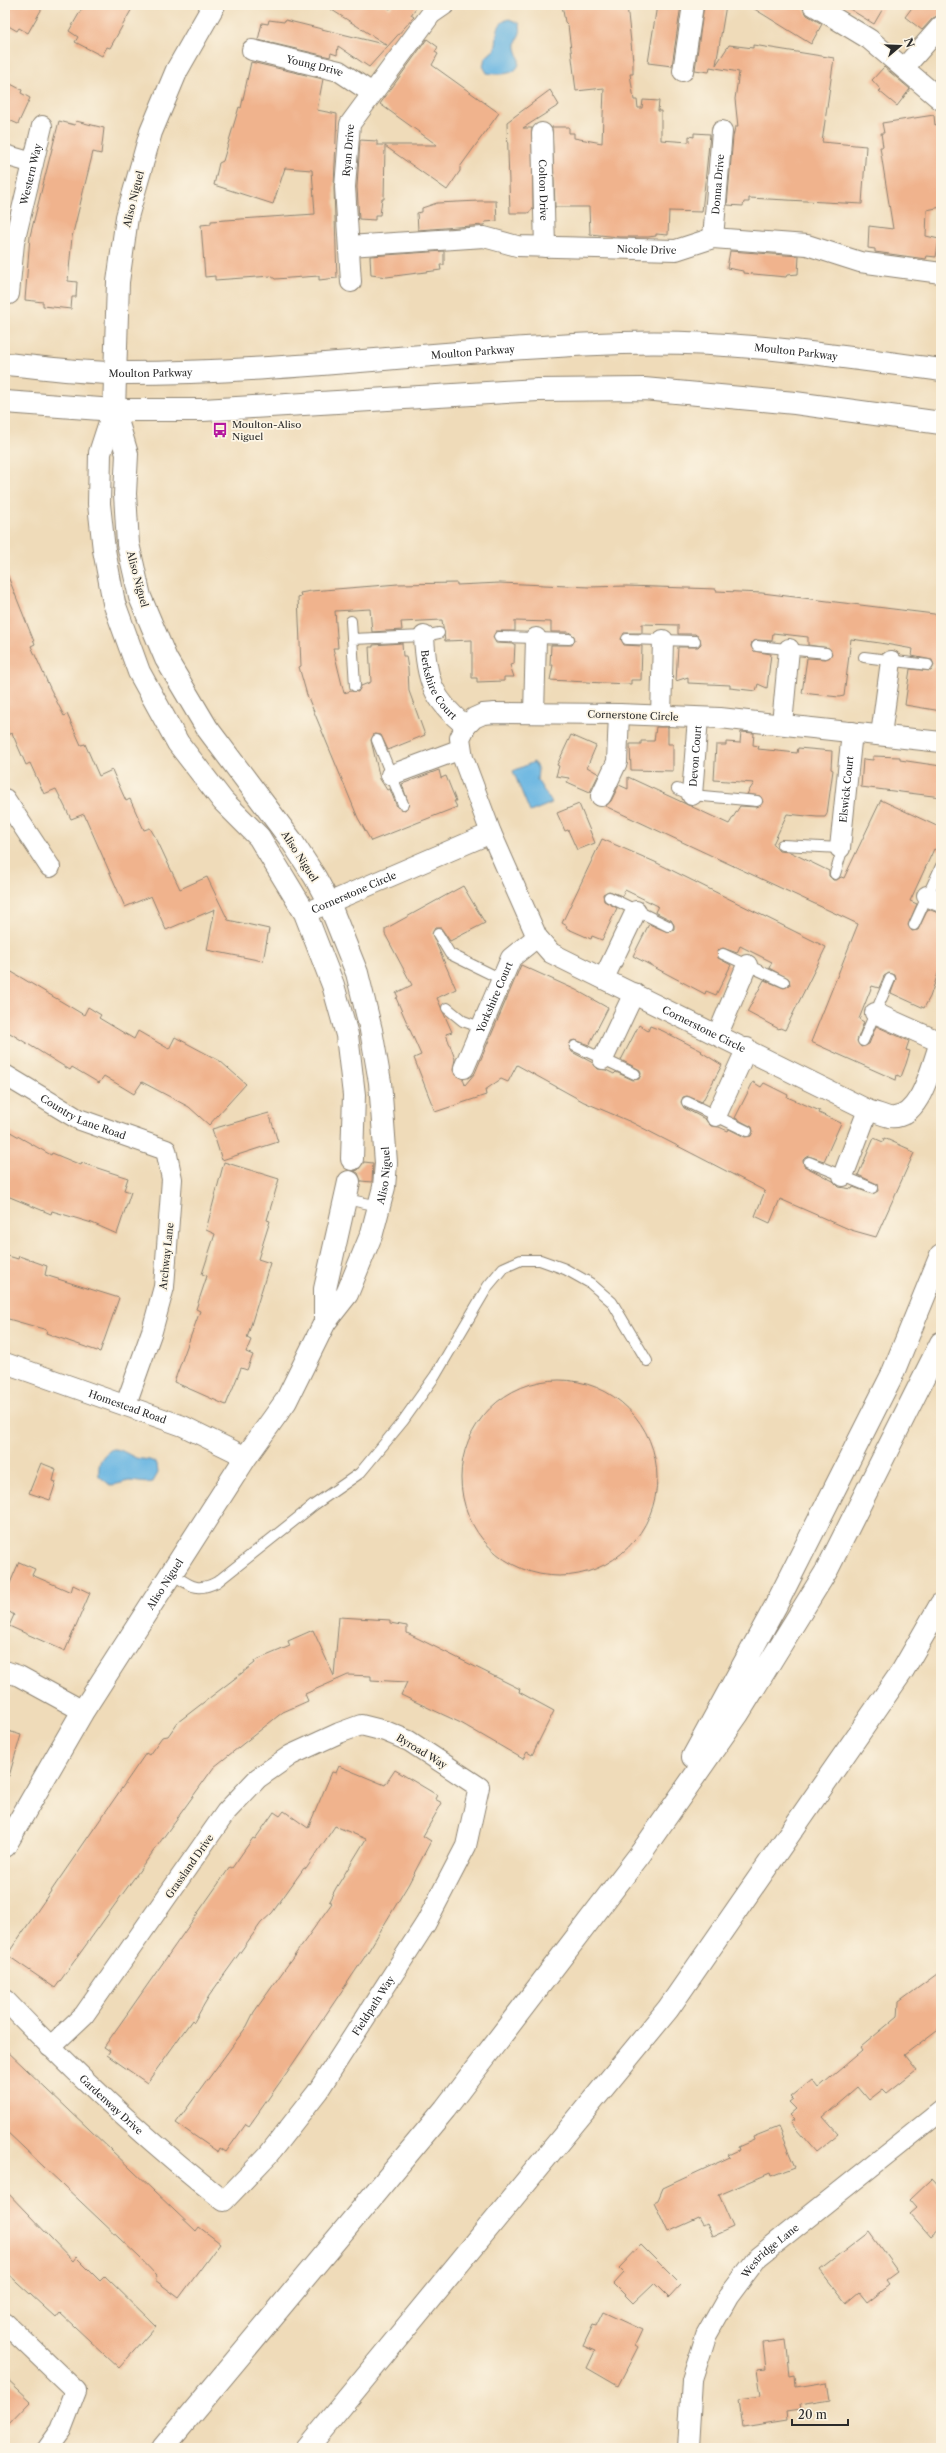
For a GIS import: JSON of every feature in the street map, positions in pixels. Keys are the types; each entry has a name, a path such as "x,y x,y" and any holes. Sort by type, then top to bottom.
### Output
{"main road":[{"name":"Aliso Niguel","path":"214,5 178,70 151,132 129,210 118,282 114,410 100,453 99,504 114,603 139,672 178,743 223,801 259,837 305,913 333,985 347,1035 354,1095 352,1159"},
{"name":"Moulton Parkway","path":"5,364 115,373 294,368 622,343 703,343 778,348 941,370"},
{"path":"5,402 114,410 203,410 538,390 644,389 795,403 941,423"},
{"name":"Aliso Niguel","path":"5,1846 83,1711 246,1457 286,1401 325,1322 347,1294 366,1250 379,1206 386,1163 380,1082 371,1030 357,973 328,903 315,877 291,840 207,728 166,659 140,597 128,544 125,494 127,454 114,410"},
{"path":"347,1035 371,1030"},
{"name":"Aliso Niguel","path":"325,1322 325,1289 348,1191"},
{"path":"641,1853 775,1607 892,1375 941,1255"},
{"path":"163,2448 445,2109 641,1853 738,1714 827,1570 941,1343"},
{"path":"307,2448 668,2009 903,1670 941,1604"}],"street":[{"name":"Ryan Drive","path":"352,282 345,187 350,124 431,14 444,5"},
{"path":"683,71 693,5"},
{"path":"813,5 869,39 941,100"},
{"path":"904,68 941,26"},
{"name":"Young Drive","path":"252,50 339,71 372,93"},
{"name":"Western Way","path":"9,294 9,243 33,163 42,126"},
{"name":"Donna Drive","path":"713,238 722,131"},
{"name":"Colton Drive","path":"542,133 545,247"},
{"path":"5,155 33,163"},
{"name":"Nicole Drive","path":"349,246 484,237 516,246 676,250 713,238 807,245 860,262 941,273"},
{"name":"Berkshire Court","path":"431,635 425,659 432,688 448,712 466,726"},
{"path":"534,713 536,638"},
{"path":"661,716 663,640"},
{"path":"782,724 789,649"},
{"path":"881,735 891,661"},
{"name":"Cornerstone Circle","path":"466,726 483,714 619,714 782,724 941,742"},
{"path":"602,796 617,762 619,714"},
{"name":"Devon Court","path":"684,792 698,718"},
{"path":"391,775 460,749 460,738 466,726"},
{"name":"Elswick Court","path":"840,848 852,732"},
{"name":"Cornerstone Circle","path":"460,749 491,833 537,937 551,953 634,992 868,1110 890,1117 902,1115 914,1107 920,1096 941,1041"},
{"path":"5,799 50,867"},
{"name":"Cornerstone Circle","path":"305,913 491,833"},
{"path":"604,978 636,910"},
{"name":"Yorkshire Court","path":"464,1068 480,1027 511,958 537,937"},
{"path":"718,1034 747,965"},
{"path":"603,1059 634,992"},
{"path":"875,1013 941,1041"},
{"path":"716,1116 747,1048"},
{"name":"Country Lane Road","path":"5,1075 78,1119 166,1150"},
{"path":"843,1176 868,1110"},
{"name":"Archway Lane","path":"126,1404 152,1331 164,1287 172,1179 166,1150"},
{"name":"Homestead Road","path":"5,1363 126,1404 183,1426 246,1457"},
{"path":"5,1671 19,1676 83,1711"},
{"name":"Byroad Way","path":"362,1725 385,1731 409,1741 479,1786"},
{"name":"Grassland Drive","path":"50,2047 84,2015 226,1812 258,1778 291,1755 339,1733 362,1725"},
{"name":"Fieldpath Way","path":"224,2201 268,2155 318,2091 426,1922 466,1846 479,1786"},
{"name":"Gardenway Drive","path":"5,2000 50,2047 184,2170 224,2201"},
{"name":"Westridge Lane","path":"688,2448 692,2380 706,2336 728,2297 745,2274 758,2257 941,2111"},
{"path":"5,2324 76,2391 61,2430 48,2448"}],"lane":[{"path":"351,621 355,686"},
{"path":"352,639 431,635"},
{"path":"499,637 569,639"},
{"path":"627,639 695,641"},
{"path":"757,646 826,653"},
{"path":"864,657 928,665"},
{"path":"377,740 403,804"},
{"path":"684,792 757,801"},
{"path":"782,845 840,848 841,854 835,874"},
{"path":"914,925 934,899 941,866"},
{"path":"608,897 668,926"},
{"path":"438,934 450,954 501,979"},
{"path":"723,954 784,982"},
{"path":"863,1041 890,979"},
{"path":"447,1008 464,1021 480,1027"},
{"path":"575,1046 635,1074"},
{"path":"687,1102 747,1131"},
{"path":"809,1162 872,1188"},
{"path":"348,1191 379,1206"},
{"path":"172,1574 196,1588 206,1588 217,1582 314,1505 360,1473 403,1421 435,1376 488,1286 503,1268 521,1260 540,1260 564,1269 590,1283 612,1302 646,1361"}],"water":[{"path":"509,19 519,23 520,26 516,46 519,57 519,65 516,69 508,73 487,73 483,66 485,58 495,49 498,31 501,24"},
{"path":"534,762 538,770 537,780 552,803 530,812 513,771"},
{"path":"112,1449 122,1451 136,1458 152,1461 157,1464 158,1473 153,1482 144,1483 129,1481 110,1485 99,1476 99,1467 102,1458"}],"building":[{"path":"5,5 44,5 28,33 19,28 17,31 5,24"},
{"path":"84,5 134,5 110,48 107,47 102,56 75,42 78,37 69,31"},
{"path":"324,5 385,5 390,9 393,5 418,5 411,15 414,17 369,67 338,46 337,55 331,53 330,57 258,40 262,23 268,24 269,20 284,22 285,20 387,45"},
{"path":"562,5 627,5 633,61 633,74 630,74 634,100 637,100 638,108 642,108 643,100 659,101 658,111 661,111 661,140 689,142 689,136 694,137 694,133 710,134 702,212 669,211 668,235 656,234 656,236 648,237 619,237 590,234 589,207 555,207 552,127 569,127 569,133 574,133 574,138 602,143 604,88 576,91 568,25 565,22"},
{"path":"657,5 681,5 672,66 648,63"},
{"path":"704,5 726,5 716,65 729,45 753,48 753,45 834,58 822,142 866,146 862,204 749,198 749,202 744,202 743,206 727,205 733,137 735,127 738,127 735,99 739,72 710,67 709,72 695,70"},
{"path":"748,5 796,7 802,5 807,15 822,24 811,44"},
{"path":"843,5 885,5 874,24"},
{"path":"914,5 941,5 941,15 933,18 922,30 905,17"},
{"path":"427,39 438,47 435,52 438,54 432,65 499,113 460,167 460,171 447,190 385,146 384,199 382,199 380,215 375,215 375,220 359,219 357,187 360,140 377,141 377,145 437,145 380,104"},
{"path":"251,62 323,79 317,110 337,114 334,188 337,278 319,280 319,276 275,279 271,276 215,280 215,276 205,277 201,225 211,224 211,221 315,214 312,170 285,168 273,204 214,185 219,163 223,161 239,107 241,108"},
{"path":"884,67 910,89 897,106 879,91 881,90 872,80"},
{"path":"5,81 22,90 21,93 30,98 18,124 9,120 5,128"},
{"path":"550,90 559,105 523,128 532,128 533,209 528,213 510,213 507,122"},
{"path":"934,115 935,125 938,124 941,142 941,207 927,210 926,236 939,239 936,257 927,256 926,259 875,252 875,249 868,248 869,226 893,229 880,147 883,147 881,133 884,133 882,123"},
{"path":"59,121 75,125 76,121 104,128 101,154 93,152 72,237 68,281 77,282 76,297 72,297 71,309 43,306 43,302 25,300 30,236"},
{"path":"496,201 497,221 485,222 484,225 418,230 417,213 422,212 422,208 437,203"},
{"path":"444,251 444,265 440,265 441,270 387,277 371,275 370,256"},
{"path":"730,251 799,256 798,274 787,275 786,277 743,273 743,271 727,268"},
{"path":"5,569 35,644 31,646 50,688 64,716 67,714 81,745 85,744 99,776 112,770 126,801 130,799 144,830 150,828 157,840 180,889 207,877 228,920 269,929 263,961 207,950 215,909 166,930 151,896 125,907 84,814 71,819 56,789 44,794 30,763 26,765 12,733 9,735 5,726"},
{"path":"457,583 457,585 500,583 589,587 627,586 716,589 716,591 762,593 934,614 941,616 941,711 905,705 910,669 931,671 934,665 932,660 912,656 913,649 880,643 851,639 844,696 839,697 802,693 807,658 826,659 832,654 829,648 808,645 808,637 773,633 772,641 757,640 752,642 751,646 754,651 771,654 767,688 758,684 756,691 730,688 730,685 688,683 688,677 676,681 678,647 698,647 701,644 700,638 695,634 678,634 678,625 642,624 642,633 624,633 621,639 624,645 642,646 641,680 631,680 631,684 550,680 553,665 550,665 551,645 572,645 575,640 574,636 569,632 551,632 551,622 515,621 515,631 496,631 493,637 496,643 515,644 514,664 510,665 514,677 504,677 504,681 477,682 477,678 472,678 472,640 445,641 442,620 401,622 402,630 372,632 370,609 335,611 338,648 333,648 344,693 351,691 358,692 361,686 371,682 369,647 373,647 373,645 402,643 403,656 406,656 408,669 409,691 425,735 388,750 381,735 374,734 371,740 380,779 387,790 390,789 397,807 405,810 409,805 402,784 439,770 441,778 446,776 457,807 371,841 358,818 307,695 299,667 301,666 298,597 301,596 300,593 311,591 398,584"},
{"path":"656,727 668,727 668,744 673,744 673,771 631,770 630,744 641,744 641,741 654,741"},
{"path":"741,732 754,733 753,745 759,746 758,749 797,753 798,748 832,751 831,769 833,770 827,814 825,817 817,817 787,814 773,844 779,851 790,852 829,871 829,876 833,880 837,880 841,877 844,878 881,800 941,828 941,852 934,849 910,901 917,904 908,925 912,931 918,930 928,909 941,914 941,965 930,997 924,1008 891,993 896,979 895,975 889,973 884,976 879,988 872,986 859,1019 864,1022 857,1041 861,1047 869,1044 876,1026 909,1041 906,1050 910,1051 906,1064 901,1077 897,1075 896,1080 811,1042 858,924 605,806 611,801 619,785 628,789 628,777 729,824 740,806 757,807 763,802 760,796 747,794 754,783 714,780 716,745 726,745 726,742 740,743"},
{"path":"571,735 596,746 587,767 599,774 590,792 567,782 569,778 556,776 559,766 557,765"},
{"path":"873,756 900,757 900,760 941,766 941,797 861,787 863,759 873,760"},
{"path":"579,804 595,843 577,850 568,830 565,831 557,813"},
{"path":"602,839 655,862 826,947 785,1030 779,1029 747,1012 764,980 784,988 790,985 789,979 769,968 772,962 740,946 737,953 723,948 717,951 718,958 731,965 716,995 706,991 705,994 633,956 649,924 668,932 674,929 674,925 671,920 655,912 658,906 625,890 622,896 609,891 603,894 604,901 617,908 602,940 592,936 591,939 566,928 567,926 562,923"},
{"path":"463,886 485,923 450,941 441,928 435,928 432,934 456,989 437,998 452,1032 446,1034 455,1059 453,1070 455,1075 463,1079 465,1085 475,1073 521,965 576,990 608,1008 589,1045 575,1040 571,1041 569,1046 572,1052 593,1063 598,1069 606,1070 614,1074 616,1072 633,1080 639,1079 641,1074 640,1070 621,1060 639,1025 648,1031 650,1026 663,1031 702,1051 701,1052 722,1065 702,1102 687,1096 683,1097 681,1102 684,1108 705,1119 711,1126 719,1127 728,1131 729,1129 745,1137 751,1136 753,1131 752,1127 735,1118 753,1082 761,1087 764,1083 788,1095 787,1097 820,1111 819,1113 841,1123 824,1161 808,1156 803,1160 804,1166 833,1181 839,1187 852,1189 853,1187 872,1194 878,1191 877,1184 858,1175 874,1138 883,1142 884,1138 909,1149 909,1151 914,1153 876,1237 851,1230 780,1199 770,1223 755,1216 765,1191 631,1122 584,1102 517,1065 508,1082 501,1079 485,1090 486,1095 435,1112 414,1058 421,1055 396,998 398,997 396,993 412,985 385,934 385,929"},
{"path":"5,968 84,1015 88,1007 101,1015 99,1018 134,1039 138,1031 169,1049 175,1037 220,1061 246,1084 209,1125 189,1107 142,1082 134,1094 104,1076 99,1083 72,1067 70,1070 5,1030"},
{"path":"269,1113 278,1142 222,1160 212,1129"},
{"path":"5,1129 51,1155 52,1153 81,1165 82,1163 128,1178 124,1190 131,1192 117,1234 92,1223 52,1211 51,1214 5,1195"},
{"path":"224,1162 279,1179 267,1220 270,1221 258,1259 270,1263 247,1338 251,1340 246,1352 253,1355 247,1370 241,1368 226,1405 174,1382 200,1311 196,1309 207,1276 202,1274 215,1234 206,1230"},
{"path":"364,1162 373,1163 372,1182 361,1181 358,1173 354,1171 358,1170"},
{"path":"5,1255 18,1259 19,1256 47,1266 45,1275 119,1298 100,1352 46,1333 47,1330 5,1318"},
{"path":"559,1380 587,1384 605,1392 621,1402 635,1416 645,1432 653,1450 657,1478 653,1506 645,1524 635,1540 621,1554 605,1564 587,1572 559,1576 531,1572 513,1564 497,1554 483,1540 473,1524 465,1506 461,1478 465,1450 473,1432 483,1416 497,1402 513,1392 531,1384"},
{"path":"41,1463 56,1469 53,1481 56,1482 50,1500 29,1493"},
{"path":"19,1562 35,1569 32,1575 71,1592 73,1585 90,1593 65,1651 9,1626 14,1615 5,1609 5,1595"},
{"path":"339,1617 390,1620 390,1623 407,1626 407,1633 520,1689 519,1692 554,1711 532,1755 527,1752 523,1759 461,1723 401,1695 407,1682 371,1680 371,1676 348,1675 305,1694 308,1701 283,1712 214,1767 55,1988 7,1955 146,1753 149,1755 162,1737 168,1736 178,1722 255,1663 254,1661 290,1646 288,1641 313,1630 334,1676"},
{"path":"5,1730 21,1735 9,1776 5,1775"},
{"path":"339,1766 385,1785 395,1770 437,1795 435,1799 442,1803 423,1836 431,1841 408,1885 366,1955 290,2068 249,2126 246,2124 226,2152 220,2148 218,2152 176,2123 247,2026 254,2012 332,1903 329,1901 366,1839 335,1826 306,1869 304,1868 272,1913 261,1923 209,1996 194,2022 192,2020 147,2083 107,2055 110,2051 104,2047 230,1867 232,1868 274,1812 280,1816 284,1811 308,1828 332,1772 336,1773"},
{"path":"941,1971 941,2027 904,2055 916,2070 887,2093 883,2089 869,2100 858,2087 823,2117 838,2134 816,2152 790,2122 794,2120 789,2115 796,2109 789,2102 793,2099 791,2097 812,2080 818,2088 843,2067 863,2050 861,2047 898,2016 899,2002"},
{"path":"5,2049 196,2231 199,2227 220,2243 179,2298 155,2280 157,2276 139,2257 5,2130"},
{"path":"778,2127 795,2167 771,2176 770,2173 719,2195 733,2227 713,2236 707,2223 703,2225 699,2218 668,2232 654,2202 658,2200 663,2188 730,2157 728,2155 739,2150 738,2147 754,2140 753,2137"},
{"path":"931,2179 941,2190 941,2228 931,2237 910,2213 917,2207 910,2199"},
{"path":"5,2190 73,2261 76,2257 100,2281 105,2276 156,2326 119,2368 60,2313 56,2318 5,2271"},
{"path":"869,2232 898,2272 887,2280 890,2284 867,2302 859,2292 846,2303 820,2270"},
{"path":"641,2245 681,2285 669,2298 654,2283 633,2303 614,2284 624,2273 619,2268"},
{"path":"603,2312 642,2330 635,2345 638,2347 618,2386 587,2368 595,2351 583,2346 593,2325 596,2326"},
{"path":"786,2340 790,2376 795,2375 796,2387 827,2382 830,2400 799,2405 800,2410 786,2412 787,2420 743,2427 739,2399 761,2396 757,2369 766,2368 763,2343"},
{"path":"5,2377 31,2401 5,2428"}],"place":[{"name":"Moulton-Aliso Niguel","path":"220,430"}]}
